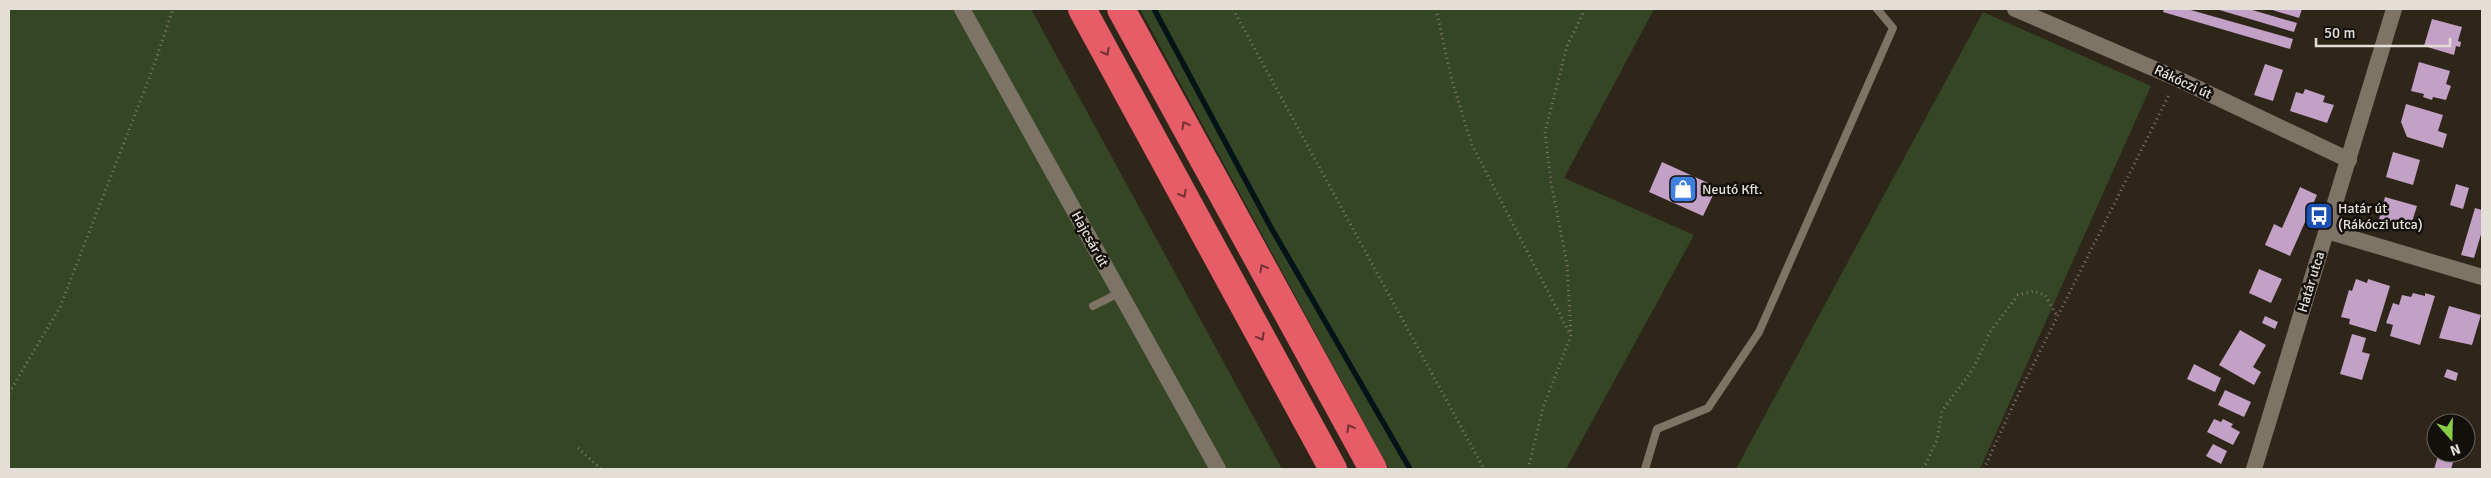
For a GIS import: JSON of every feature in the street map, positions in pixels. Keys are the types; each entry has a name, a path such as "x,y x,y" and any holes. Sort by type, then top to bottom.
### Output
{"highway":[{"path":"1082,9 1333,469"},
{"path":"1121,9 1373,469"}],"street":[{"name":"Hajcsár út","path":"962,9 1218,469"},
{"name":"Rákóczi út","path":"2014,9 2178,79 2349,160"},
{"name":"Határ utca","path":"2254,469 2394,9"},
{"path":"2327,231 2482,278"}],"lane":[{"path":"1645,469 1657,429 1708,408 1759,332 1893,28 1877,9"},
{"path":"1093,306 1120,293"}],"path":[{"path":"9,393 60,307 152,71 173,9"},
{"path":"1233,9 1484,469"},
{"path":"1436,9 1452,81 1472,145 1571,335"},
{"path":"1528,469 1543,408 1571,335 1567,264 1551,182 1545,132 1566,46 1585,9"},
{"path":"1984,469 2064,302 2178,79"},
{"path":"1923,469 1937,440 1942,411 1974,369 1990,332 2018,295 2034,291 2045,295 2057,317"},
{"path":"578,448 601,469"}],"green space":[{"path":"9,9 1031,9 1282,469 9,469"},
{"path":"1140,9 1654,9 1564,178 1694,235 1566,469 1389,469"},
{"path":"1983,12 2151,86 1980,469 1736,469"}],"building":[{"path":"2164,9 2187,9 2293,39 2290,49 2163,12"},
{"path":"2216,9 2249,9 2297,23 2294,32"},
{"path":"2269,9 2302,9 2299,18"},
{"path":"2432,19 2462,27 2458,41 2461,42 2460,47 2456,46 2454,55 2424,46"},
{"path":"2419,62 2450,71 2446,84 2451,86 2446,100 2433,97 2432,100 2423,97 2424,94 2411,91"},
{"path":"2265,64 2283,70 2273,101 2254,95"},
{"path":"2305,89 2325,96 2323,102 2334,105 2327,123 2290,111 2296,92 2303,94"},
{"path":"2406,104 2443,115 2438,131 2447,134 2443,148 2407,137 2401,122"},
{"path":"2393,152 2420,160 2413,185 2386,177"},
{"name":"Neutó Kft.","path":"1662,162 1717,187 1703,216 1649,192"},
{"path":"2456,184 2469,188 2463,209 2450,205"},
{"path":"2300,187 2317,195 2290,256 2265,245 2274,224 2282,228"},
{"path":"2385,197 2417,206 2410,228 2379,219"},
{"path":"2475,208 2482,210 2482,231 2474,258 2461,255"},
{"path":"2259,269 2282,279 2271,303 2249,293"},
{"path":"2356,279 2367,283 2368,279 2390,286 2376,332 2349,324 2350,319 2341,317 2349,290 2352,291"},
{"path":"2413,293 2425,296 2425,293 2435,296 2420,345 2390,336 2393,325 2386,323 2393,303 2399,305 2402,295 2411,297"},
{"path":"2449,306 2481,315 2472,345 2439,338"},
{"path":"2265,316 2278,322 2275,329 2262,323"},
{"path":"2240,330 2266,345 2253,367 2261,372 2254,385 2219,365"},
{"path":"2352,334 2366,338 2362,352 2370,354 2362,380 2340,374"},
{"path":"2194,364 2221,378 2215,392 2187,379"},
{"path":"2447,369 2458,373 2456,381 2444,377"},
{"path":"2225,390 2251,402 2244,417 2218,405"},
{"path":"2214,419 2221,422 2223,419 2233,424 2231,427 2240,432 2233,445 2207,432"},
{"path":"2213,444 2227,451 2221,464 2206,456"},
{"path":"2436,463 2453,463 2451,469 2434,469"}],"waterway":[{"path":"1154,9 1269,224 1410,469"}],"place":[{"name":"Neutó Kft.","path":"1683,189"},
{"name":"Határ út (Rákóczi utca)","path":"2319,216"}]}
